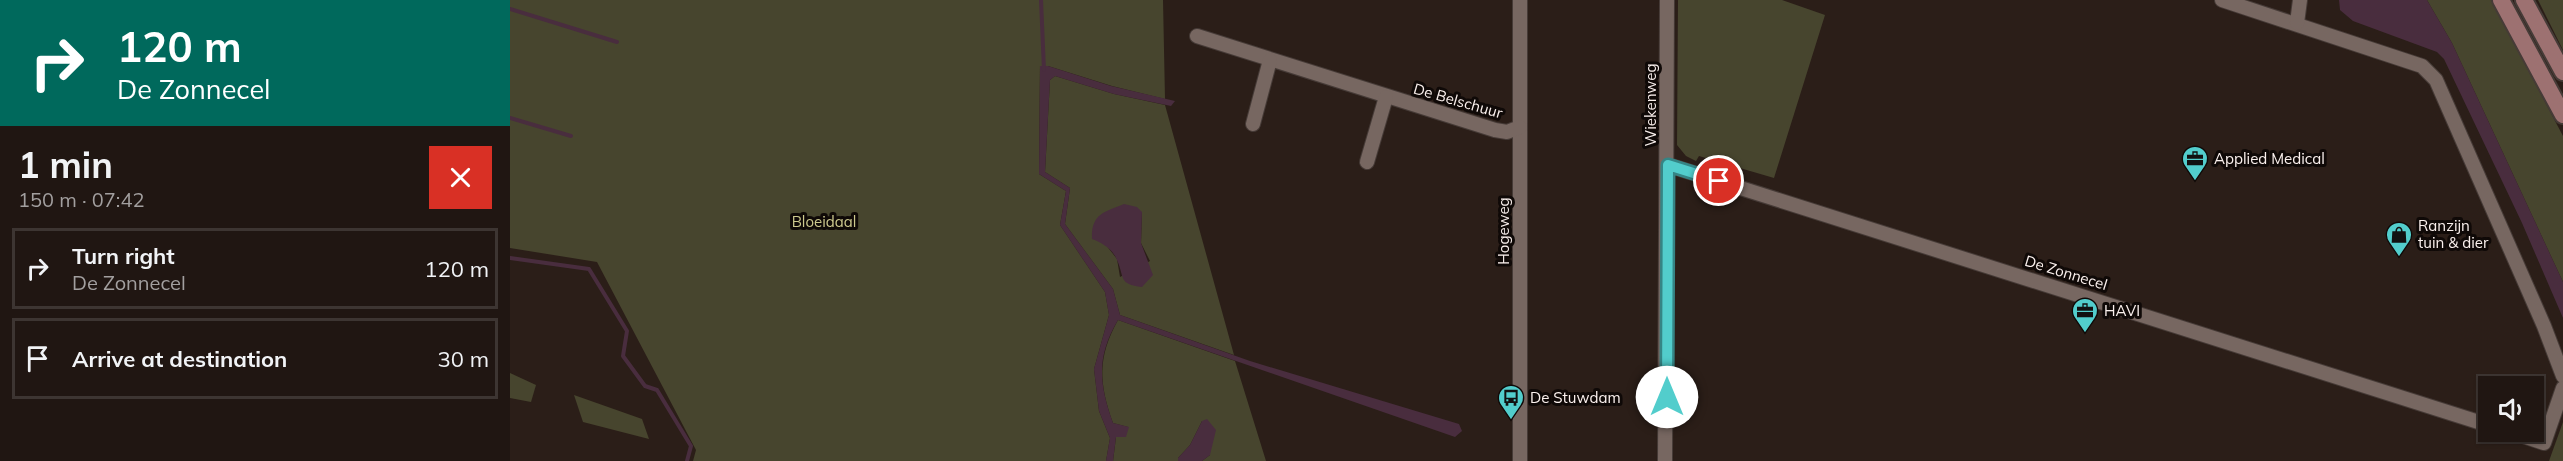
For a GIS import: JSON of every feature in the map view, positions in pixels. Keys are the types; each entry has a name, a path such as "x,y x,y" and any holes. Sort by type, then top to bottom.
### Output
{"main road":[{"path":"2501,0 2563,115"},
{"path":"2524,0 2563,72"}],"street":[{"name":"Hogeweg","path":"1520,0 1520,461"},
{"name":"Wiekenweg","path":"1665,461 1667,0"},
{"path":"2222,0 2422,66 2436,80 2544,327 2563,376"},
{"path":"2297,23 2300,0"},
{"name":"De Belschuur","path":"1197,36 1495,130 1507,132 1520,127"},
{"path":"1253,124 1270,60"},
{"path":"1367,162 1386,97"},
{"name":"De Zonnecel","path":"1668,165 2478,422"},
{"path":"2541,442 2544,443 2563,388"}],"green space":[{"name":"Bloeidaal","path":"510,0 1163,0 1165,99 1112,86 1048,66 1040,66 1039,174 1066,191 1060,225 1105,292 1109,315 1094,369 1099,411 1110,438 1106,461 693,461 696,450 597,262 510,248"},
{"path":"1678,0 1782,0 1825,15 1774,178 1699,156 1696,161 1686,156 1677,145"},
{"path":"2427,0 2491,0 2563,136 2563,282 2452,43"},
{"path":"2538,0 2563,0 2563,50"},
{"path":"1055,76 1114,94 1165,105 1234,355 1120,315 1113,289 1065,224 1070,188 1045,172 1050,80","holes":["1142,212 1141,243 1150,261 1120,277 1117,259 1106,245"]},
{"path":"1118,320 1235,361 1266,461 1202,461 1210,455 1202,421 1190,445 1178,461 1113,461 1116,437 1128,427 1113,423 1105,395 1102,371 1106,346"},
{"path":"510,373 536,385 531,402 510,398"},
{"path":"574,395 642,419 649,439 583,422"},
{"path":"2563,422 2563,461 2549,461"}],"shaded area":[{"path":"2339,0 2427,0 2452,43 2563,282 2563,318 2522,223 2444,59 2437,52 2353,21 2340,10"},
{"path":"1040,66 1048,66 1111,86 1175,101 1171,106 1114,94 1055,76 1050,80 1045,172 1070,188 1065,224 1113,289 1120,315 1250,361 1459,424 1462,431 1455,437 1118,320 1106,346 1102,371 1103,383 1113,423 1129,427 1126,437 1116,437 1113,461 1106,461 1110,438 1099,411 1094,369 1109,315 1105,292 1060,225 1066,191 1039,174"},
{"path":"1124,204 1137,207 1142,212 1141,243 1153,275 1142,287 1126,282 1110,249 1092,239 1096,219 1105,212"},
{"path":"1207,419 1216,430 1210,455 1202,461 1178,461 1190,445 1202,421"}],"waterway":[{"path":"1041,0 1044,70"},
{"path":"510,9 617,42"},
{"path":"510,118 571,136"},
{"path":"510,258 589,269 627,331 623,356 645,386 657,390 691,446 687,461"}],"place":[{"name":"Applied Medical","path":"2195,182"},
{"name":"Ranzijn tuin & dier","path":"2399,258"},
{"name":"HAVI","path":"2085,334"},
{"name":"De Stuwdam","path":"1511,421"}],"route":[{"path":"1667,397 1668,165 1719,181"}]}
